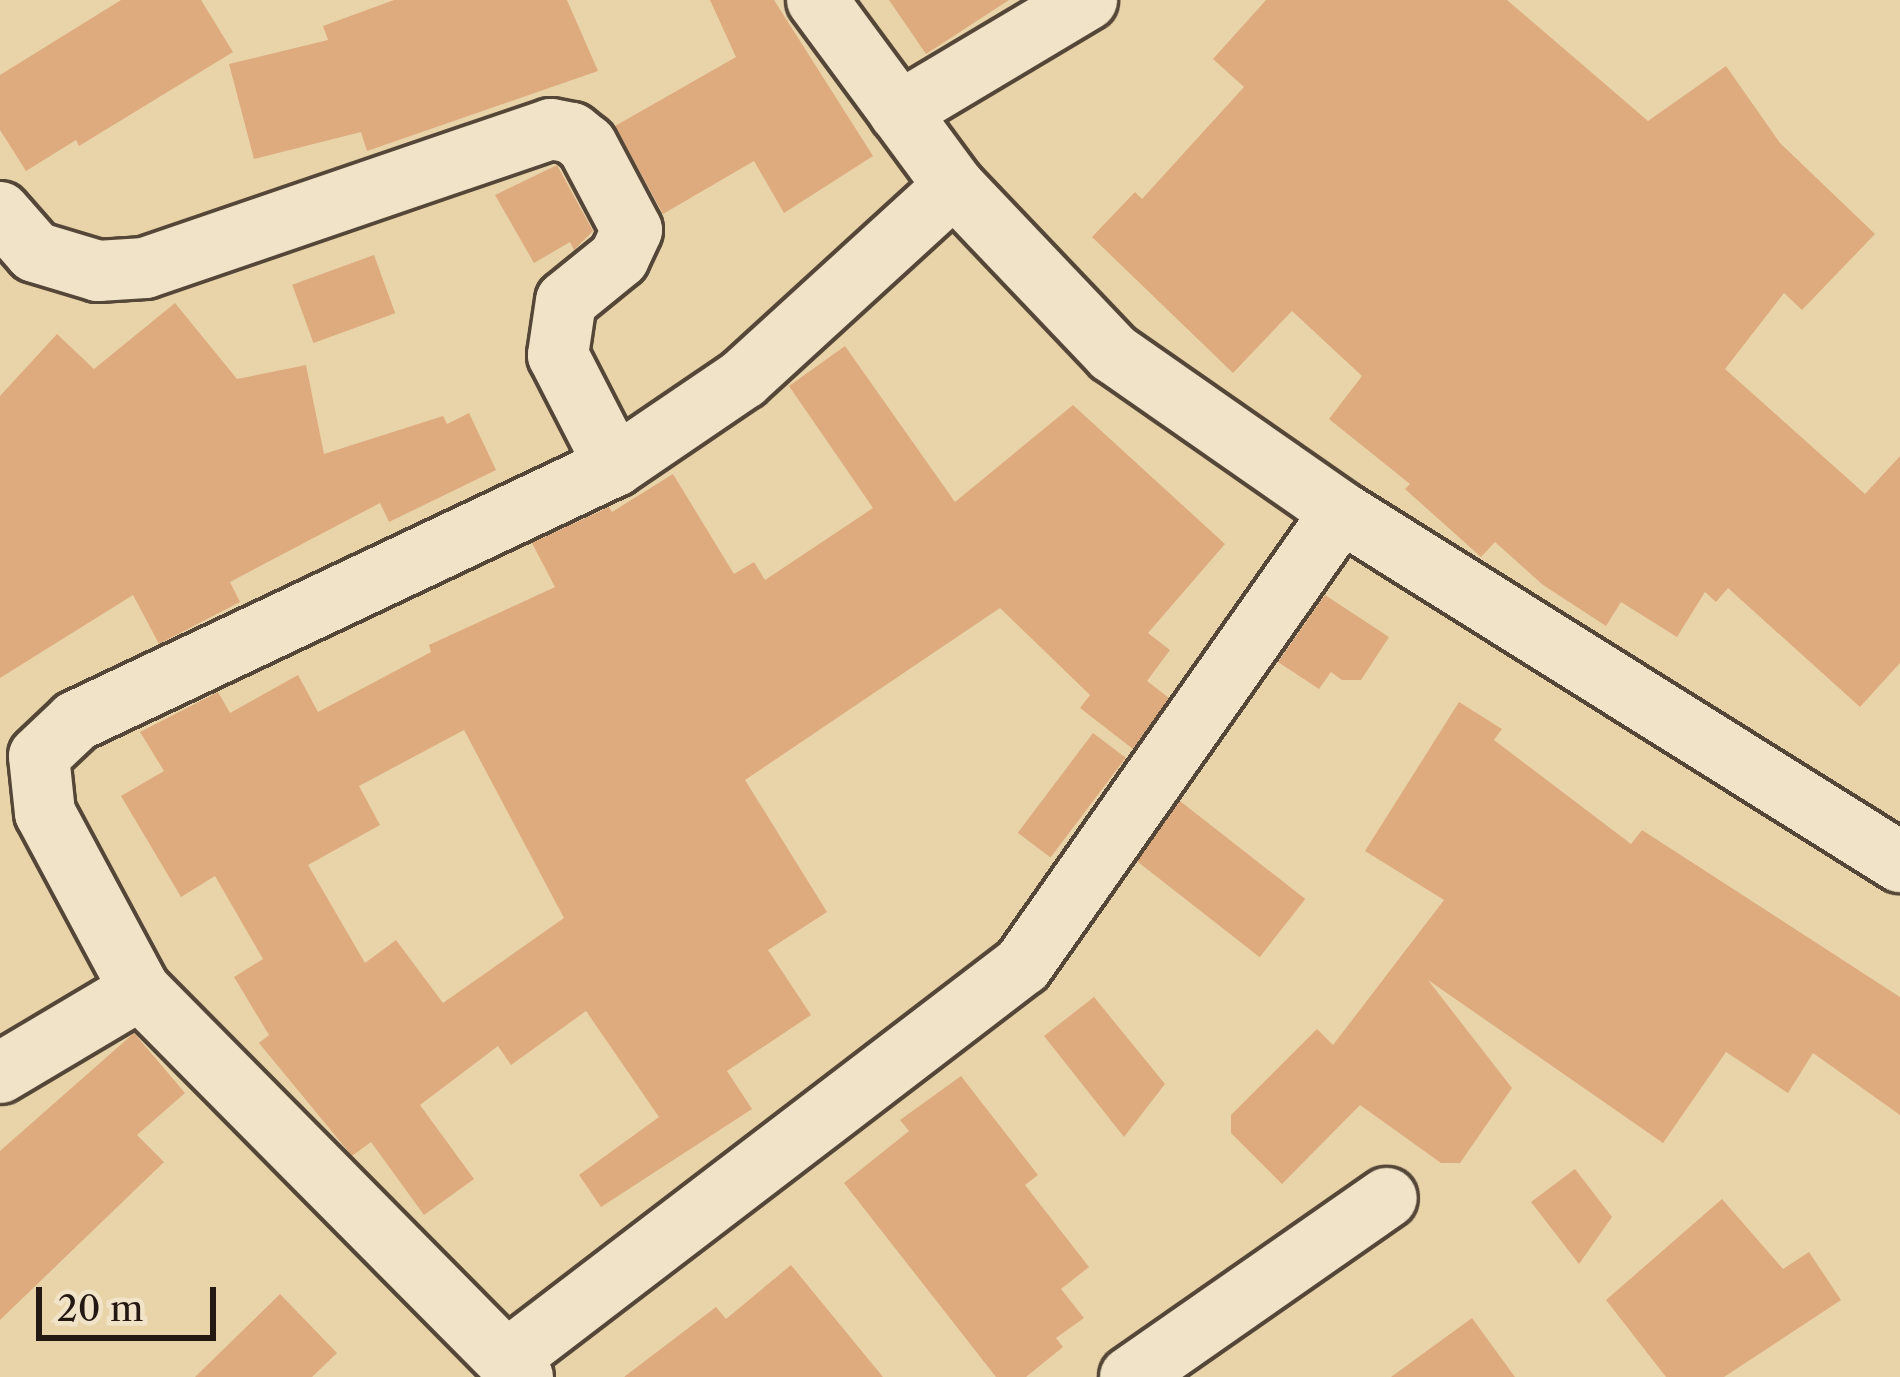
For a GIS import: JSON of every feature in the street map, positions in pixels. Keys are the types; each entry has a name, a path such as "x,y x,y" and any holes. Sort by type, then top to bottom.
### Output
{"street":[{"path":"817,0 954,186 1113,353 1341,512 1900,862"},
{"path":"899,112 1087,0"},
{"path":"0,212 35,252 98,271 145,268 551,129 572,133 587,146 632,230 620,258 566,301 558,355 615,466"},
{"path":"954,186 743,379 615,466 76,721 39,756 45,813 140,990 515,1368 1023,965 1341,512"},
{"path":"0,1073 140,990"},
{"path":"1130,1377 1387,1198"}],"building":[{"path":"121,0 201,0 233,52 79,146 76,140 26,171 0,130 0,75"},
{"path":"394,0 567,0 598,71 367,151 361,132 254,159 229,64 328,40 323,26"},
{"path":"710,0 774,0 873,156 784,213 754,161 663,214 615,126 736,57"},
{"path":"889,0 1009,0 926,54"},
{"path":"1266,0 1507,0 1648,121 1726,66 1780,143 1875,234 1802,310 1784,293 1725,369 1865,494 1900,456 1900,663 1860,707 1728,588 1716,602 1705,592 1677,637 1621,602 1606,626 1543,585 1495,542 1481,557 1405,489 1410,484 1329,419 1362,376 1292,311 1233,373 1092,237 1135,192 1142,199 1244,87 1213,59"},
{"path":"557,165 593,231 574,250 570,242 534,263 495,195"},
{"path":"374,255 395,313 313,343 292,285"},
{"path":"175,303 237,379 306,365 324,454 443,416 447,424 469,413 496,470 389,522 380,503 230,582 240,602 159,644 133,595 0,678 0,396 57,334 94,369"},
{"path":"845,346 955,502 1073,405 1225,544 1148,633 1170,650 1147,681 1169,698 1133,749 1080,708 1090,695 1000,608 745,780 827,912 768,950 811,1015 727,1071 752,1109 601,1207 579,1175 659,1117 586,1011 511,1065 498,1046 420,1105 474,1179 424,1215 371,1142 352,1156 259,1043 269,1035 234,977 263,959 215,876 181,897 121,796 164,771 140,732 218,692 230,713 298,675 318,712 431,652 429,645 555,587 532,543 609,507 612,512 673,474 734,574 754,562 765,580 873,508 789,386","holes":["464,730 564,918 443,1003 396,940 365,963 308,865 380,825 359,786"]},
{"path":"1325,595 1389,637 1361,680 1342,680 1331,672 1319,689 1278,662"},
{"path":"1459,702 1502,729 1494,740 1631,844 1642,830 1900,997 1900,1115 1813,1053 1788,1093 1726,1052 1663,1143 1428,980 1512,1088 1460,1163 1441,1163 1360,1105 1282,1184 1231,1133 1231,1115 1317,1029 1333,1045 1444,900 1365,851"},
{"path":"1093,733 1126,758 1051,858 1018,833"},
{"path":"1180,801 1305,899 1260,957 1134,859"},
{"path":"1094,997 1165,1084 1124,1137 1044,1036"},
{"path":"134,1033 185,1093 137,1135 164,1162 0,1320 0,1151"},
{"path":"961,1076 1038,1175 1025,1185 1089,1267 1061,1289 1084,1318 1056,1338 1063,1347 1026,1377 996,1377 844,1183 909,1131 900,1120"},
{"path":"1575,1169 1612,1217 1579,1264 1531,1202"},
{"path":"1722,1199 1783,1269 1809,1252 1841,1300 1724,1377 1666,1377 1606,1300"},
{"path":"791,1265 883,1377 624,1377 716,1307 726,1319"},
{"path":"280,1294 337,1353 312,1377 195,1377"},
{"path":"1472,1318 1515,1377 1391,1377"}]}
